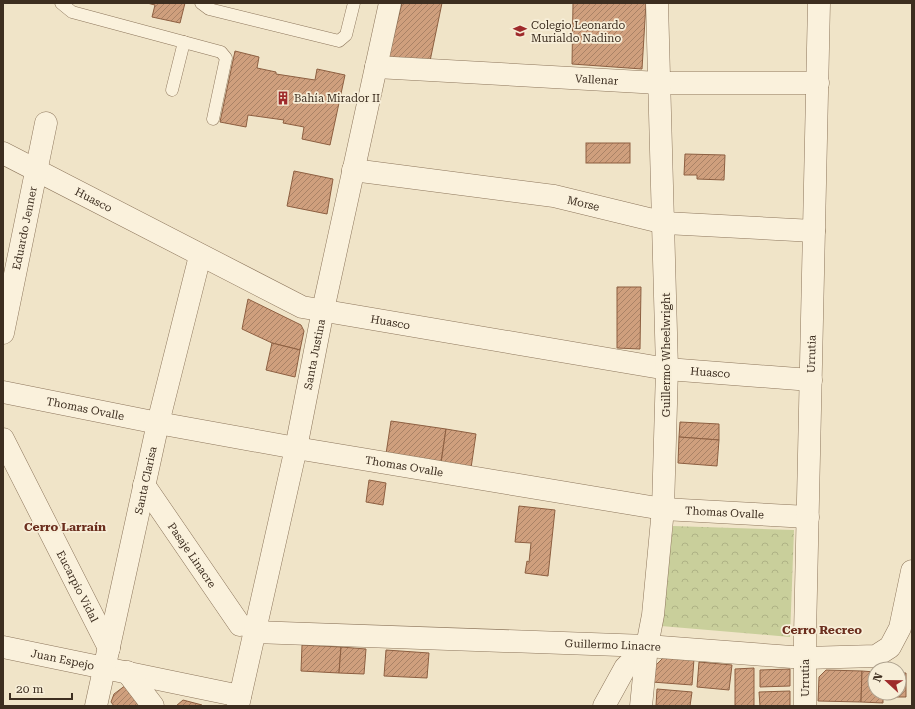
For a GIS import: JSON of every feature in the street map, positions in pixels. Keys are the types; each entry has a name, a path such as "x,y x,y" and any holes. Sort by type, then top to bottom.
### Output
{"street":[{"name":"Santa Justina","path":"239,701 246,628 296,448 323,310 390,3"},
{"name":"Guillermo Wheelwright","path":"642,706 648,646 653,615 663,509 667,369 665,223 657,3"},
{"name":"Urrutia","path":"805,706 820,3"},
{"name":"Vallenar","path":"376,67 659,83 818,83"},
{"name":"Eduardo Jenner","path":"3,334 38,170 46,123"},
{"name":"Huasco","path":"3,153 200,256 302,307 667,369 811,380"},
{"name":"Morse","path":"353,170 554,196 665,223 814,231"},
{"name":"Santa Clarisa","path":"98,704 158,423 200,256"},
{"name":"Thomas Ovalle","path":"3,392 158,423 296,448 663,509 808,517"},
{"name":"Eucarpio Vidal","path":"3,439 107,658"},
{"name":"Pasaje Linacre","path":"144,485 246,628"},
{"name":"Guillermo Linacre","path":"246,628 648,646 805,658 876,656 890,647 900,628 912,571"},
{"path":"604,706 626,668 648,646"},
{"name":"Juan Espejo","path":"3,647 107,658 127,672 239,701"},
{"path":"127,672 153,706"}],"lane":[{"path":"61,3 72,12 221,52 226,58 213,119"},
{"path":"201,3 209,9 339,40 346,35 354,3"},
{"path":"172,90 184,42"}],"green space":[{"path":"673,526 794,530 790,637 661,626"}],"building":[{"path":"147,3 185,3 180,23 152,17 155,5"},
{"path":"402,3 442,3 430,61 388,59"},
{"path":"573,3 646,3 642,69 572,64"},
{"name":"Bahía Mirador II","path":"235,51 259,57 257,68 276,72 276,74 315,80 317,69 345,75 330,145 302,139 304,127 283,123 284,120 248,115 246,127 220,122"},
{"path":"586,143 630,143 630,163 586,163"},
{"path":"685,154 725,155 724,180 697,179 697,175 684,175"},
{"path":"294,171 333,179 327,214 287,206"},
{"path":"617,287 641,287 640,349 617,348"},
{"path":"248,299 301,325 304,331 300,350 272,343 242,329"},
{"path":"272,343 300,350 295,377 266,370"},
{"path":"391,421 446,429 441,463 386,454"},
{"path":"680,422 719,424 719,440 679,437"},
{"path":"446,429 476,434 471,468 441,463"},
{"path":"679,437 719,440 717,466 678,463"},
{"path":"369,480 386,483 383,505 366,502"},
{"path":"519,506 555,510 548,576 525,573 527,561 529,562 531,543 515,542"},
{"path":"302,645 341,647 339,673 301,671"},
{"path":"341,647 366,649 364,674 339,673"},
{"path":"386,650 429,653 427,678 384,676"},
{"path":"664,657 694,659 692,685 652,682 654,667"},
{"path":"699,662 732,665 729,690 697,687"},
{"path":"754,668 754,706 735,706 735,669"},
{"path":"790,669 790,686 760,687 760,670"},
{"path":"826,670 862,671 861,702 818,701 819,677"},
{"path":"862,671 867,671 867,701 883,701 883,703 861,702"},
{"path":"130,682 147,706 114,706 111,702 114,694"},
{"path":"657,689 692,692 690,706 656,706"},
{"path":"790,691 790,706 760,706 759,692"},
{"path":"183,700 202,705 203,706 176,706"}],"place":[{"name":"Colegio Leonardo Murialdo Nadino","path":"520,31"},
{"name":"Bahía Mirador II","path":"283,98"}],"district":[{"name":"Cerro Larraín","path":"65,527"},
{"name":"Cerro Recreo","path":"822,630"}]}
